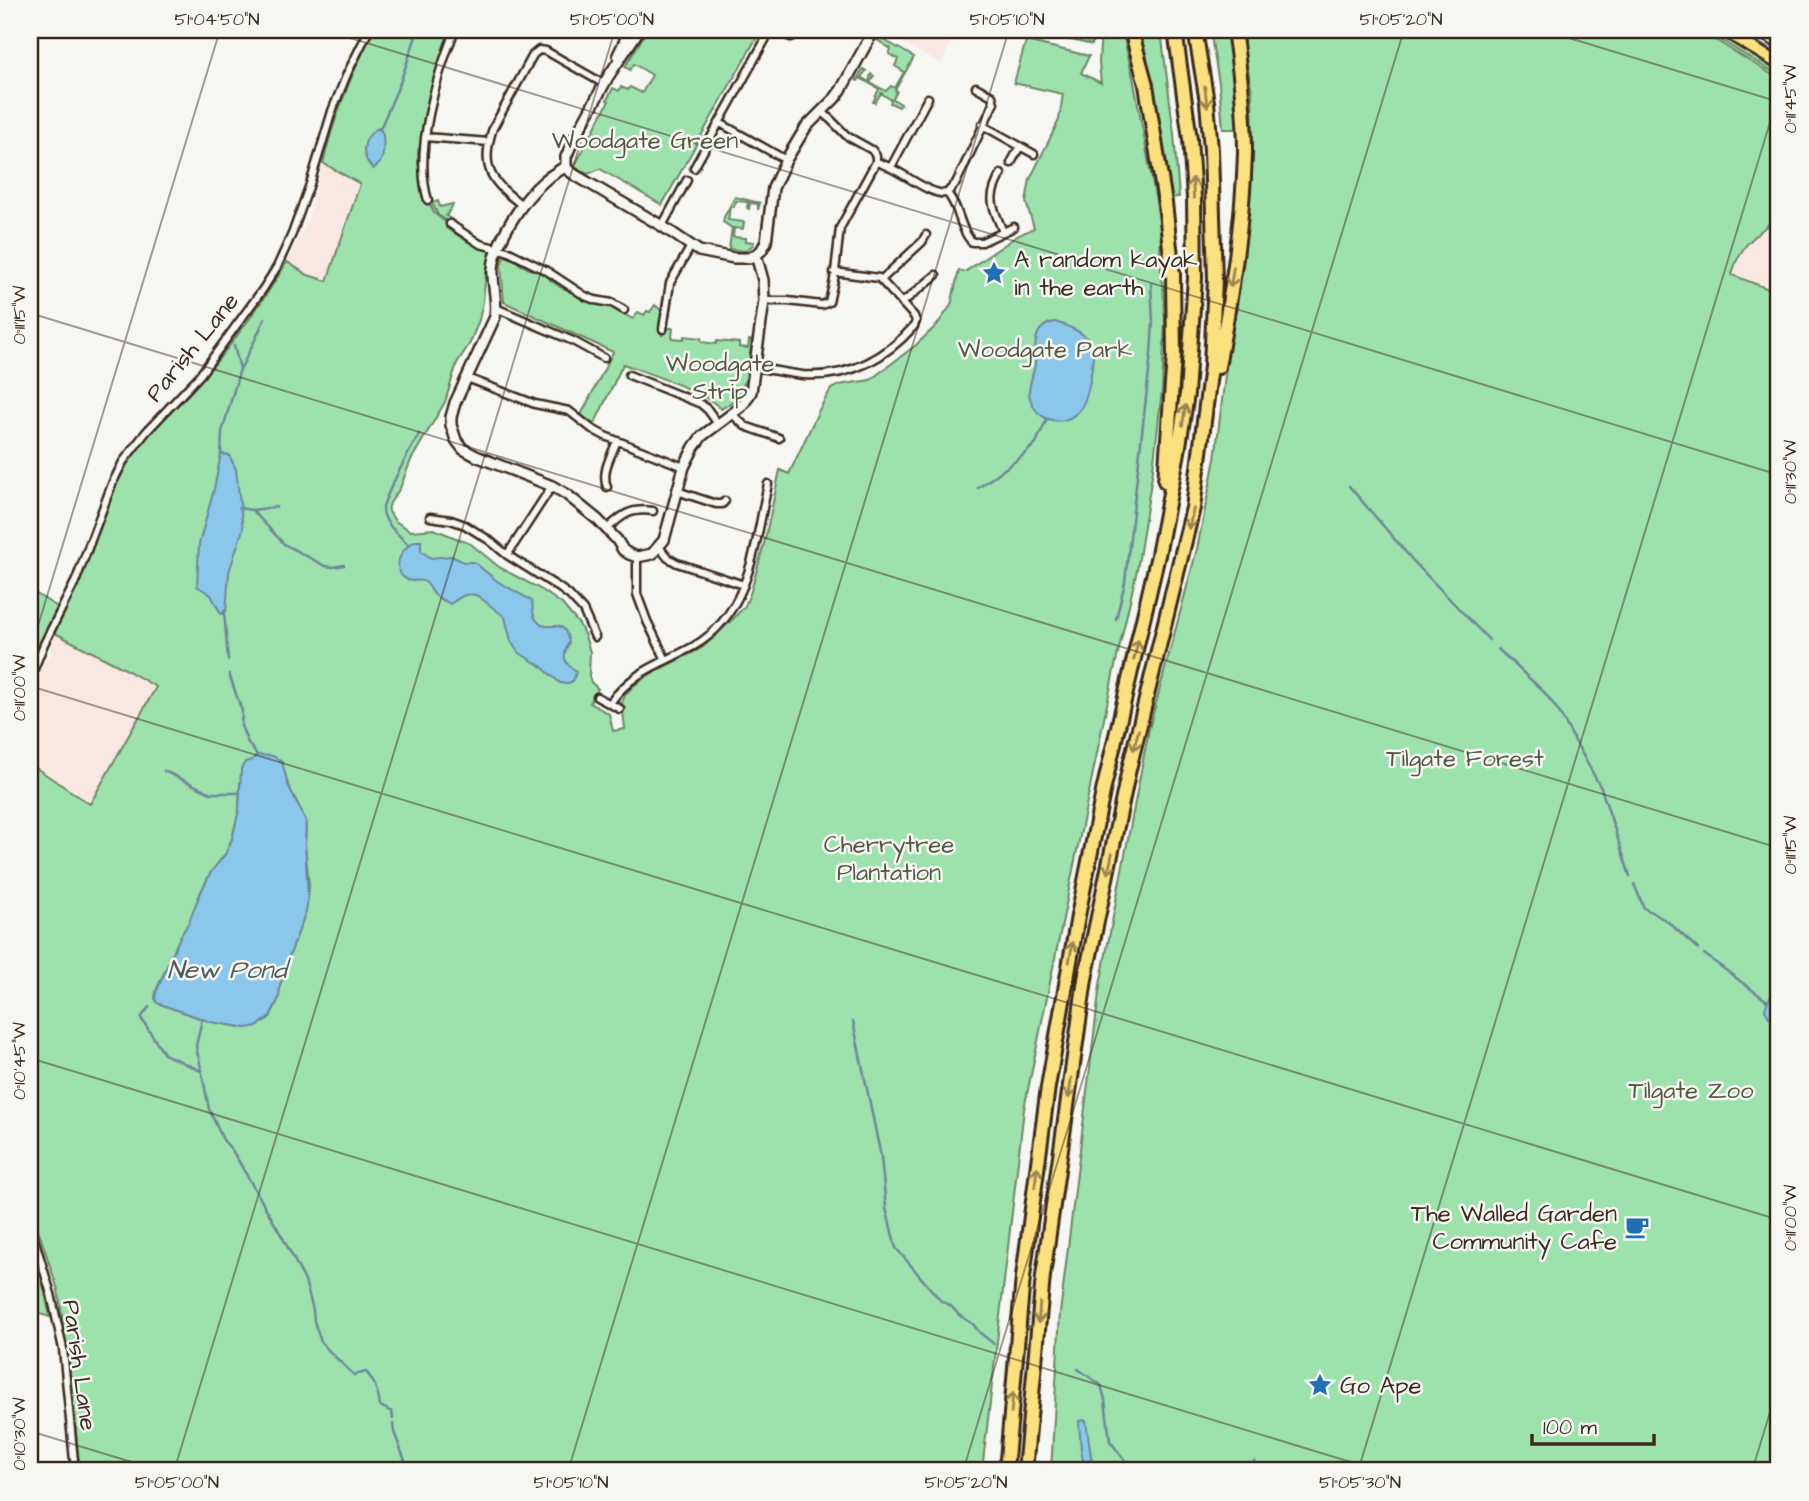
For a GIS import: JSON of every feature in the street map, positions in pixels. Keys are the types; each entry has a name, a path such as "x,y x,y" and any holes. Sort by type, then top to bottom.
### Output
{"highway":[{"path":"1131,30 1146,85 1165,203 1174,288 1170,427 1158,555"},
{"path":"1006,1471 1023,1278 1048,1087 1104,787 1158,555 1183,421 1195,278 1194,198 1190,139 1175,30"},
{"path":"1195,30 1207,102 1211,150 1215,279 1211,366 1196,494"},
{"path":"1025,1471 1043,1276 1085,979 1129,769 1196,494 1227,315 1242,195 1244,144 1234,30"}],"main road":[{"path":"1723,30 1779,64"},
{"path":"1758,30 1779,43"}],"street":[{"name":"Parish Lane","path":"30,679 76,580 123,462 146,432 200,375 277,267 301,210 342,86 369,30"},
{"path":"428,200 424,175 425,137 431,108 456,30"},
{"path":"630,30 568,151 566,166 575,175 704,253 739,259 749,258 761,251 766,242 773,188 786,160 803,131 841,90 874,30"},
{"path":"612,69 639,30"},
{"path":"694,168 771,31 791,37 801,30"},
{"path":"523,206 503,190 490,173 489,142 493,128 533,55 539,50 545,51 604,84"},
{"path":"876,162 891,167 934,192 947,193 956,183 994,103 992,96 976,88"},
{"path":"891,167 928,99"},
{"path":"764,301 826,304 831,296 840,228 876,162 872,150 847,136 822,111"},
{"path":"720,123 786,160"},
{"path":"982,125 1034,154"},
{"path":"425,137 489,142"},
{"path":"1011,163 1020,146"},
{"path":"566,166 544,181 523,206 499,248 493,270 496,308 491,328 455,403 451,417 452,430 458,443 471,454 554,488 578,502 607,528 623,550 637,556 652,554 666,534 684,467 698,440 741,407 749,396 764,301 763,280 756,255"},
{"path":"1001,174 994,186 991,200 1003,232"},
{"path":"662,226 687,180"},
{"path":"947,193 955,204 969,241 975,244 1014,227"},
{"path":"450,224 480,244 499,248 547,271 585,296 612,303 624,310"},
{"path":"882,279 922,242 926,235"},
{"path":"663,329 670,283 691,246"},
{"path":"755,367 812,375 863,365 884,354 915,324 915,318 882,279 834,272"},
{"path":"902,303 936,275"},
{"path":"496,308 573,341 604,358"},
{"path":"629,375 701,404 718,424"},
{"path":"467,378 535,404 569,411 592,429 684,467"},
{"path":"732,414 746,426 779,438"},
{"path":"607,487 604,477 617,441"},
{"path":"610,703 632,679 695,645 710,634 730,612 744,585 768,484"},
{"path":"507,555 554,488"},
{"path":"677,491 716,504 725,501"},
{"path":"607,528 628,513 639,510 653,511"},
{"path":"430,517 465,525 569,595 583,610 595,636"},
{"path":"659,547 672,561 744,585"},
{"path":"637,556 637,594 666,660"},
{"path":"597,697 620,709"},
{"name":"Parish Lane","path":"30,1225 51,1294 63,1349 75,1471"}],"shaded area":[{"path":"896,30 954,30 942,64 892,37"},
{"path":"323,163 360,184 326,281 308,275 287,262 308,220"},
{"path":"1770,223 1779,230 1779,293 1732,275 1735,261 1747,243"},
{"path":"53,632 156,687 90,804 30,764 30,700 43,665 52,653 49,643"}],"green space":[{"path":"373,30 452,30 426,114 418,150 422,188 426,203 429,202 434,213 448,224 446,228 478,247 491,250 479,320 470,343 457,363 445,402 411,460 388,510 395,521 411,531 434,529 471,544 499,567 562,604 579,624 590,652 589,677 598,689 590,703 609,714 613,731 625,729 622,702 633,686 652,673 702,648 745,606 764,544 780,470 789,474 831,389 870,380 916,345 937,325 951,305 959,270 966,271 1017,236 1034,228 1026,202 1030,179 1059,120 1063,94 1014,83 1026,41 1089,56 1081,73 1101,83 1101,30 1122,30 1161,229 1160,261 1165,320 1162,390 1137,570 1024,1109 982,1471 80,1471 58,1290 30,1205 30,764 90,804 156,687 53,632 71,600 123,470 138,448 220,358 287,262 308,275 327,281 360,184 323,163 338,112","holes":["282,763 288,785 302,812 306,829 309,886 306,911 280,984 279,998 270,1017 247,1028 202,1019 158,1003 156,991 180,937 211,872 226,853 232,839 239,810 240,783"]},
{"name":"Woodgate Green","path":"647,30 761,30 662,205 600,169 588,174 574,167 609,101 607,100 613,88 619,91 621,87 628,90 630,87 642,93 652,75 634,64 630,70 625,67"},
{"path":"1028,30 1093,30 1092,45 1084,43"},
{"path":"1140,30 1160,30 1174,134 1179,197 1171,198 1154,93"},
{"path":"1210,30 1231,30 1237,129 1223,129"},
{"name":"Tilgate Forest","path":"1243,30 1699,30 1779,79 1779,221 1775,227 1770,223 1746,245 1732,275 1779,293 1779,1471 1051,1471 1060,1313 1100,985 1149,729 1197,549 1215,459 1253,141 1252,91"},
{"path":"1704,30 1713,30 1779,69 1779,76"},
{"path":"879,37 914,57 895,90 897,91 893,99 901,104 899,107 890,103 891,100 881,93 875,103 873,102 879,89 860,78 856,80 863,69 866,71 861,77 869,82 871,74 874,76 870,83 886,91 891,86 895,88 904,72 895,66 898,59 889,54 891,49 877,40"},
{"path":"735,197 760,203 758,210 758,204 750,203 749,209 747,208 748,202 736,201 734,207 730,207 728,220 744,222 743,229 734,228 733,237 754,242 745,251 729,249 732,228 723,222 724,217"},
{"path":"438,201 440,207 453,205 446,216 451,219 449,222 438,215 432,203"},
{"name":"Woodgate Strip","path":"507,256 549,277 585,301 608,305 633,319 638,312 644,315 647,311 650,312 655,305 663,312 659,325 662,336 664,331 673,328 672,338 684,339 684,336 701,338 702,342 716,344 717,341 739,343 739,347 748,348 749,340 752,340 746,380 742,388 730,403 721,409 690,390 623,364 594,425 581,415 613,352 504,302 501,265"},
{"path":"30,590 59,608 38,650 30,639"},
{"path":"36,1266 40,1269 50,1317 30,1311 30,1267"}],"water":[{"path":"378,128 383,135 383,154 380,163 373,169 366,159 364,147 368,137"},
{"path":"1055,322 1085,336 1091,344 1093,357 1084,402 1073,416 1057,421 1042,416 1035,410 1029,394 1038,332 1049,323"},
{"path":"221,454 229,455 236,469 243,529 229,572 226,612 221,614 211,595 197,586 199,544"},
{"path":"416,541 421,541 421,551 431,558 451,556 464,562 474,562 497,581 532,601 533,614 538,622 545,626 558,626 566,633 569,642 565,659 576,672 573,681 560,683 542,667 518,652 511,641 505,617 478,596 466,595 450,604 432,592 425,582 408,580 402,576 399,559 406,548"},
{"name":"New Pond","path":"257,755 273,756 282,762 288,785 306,821 308,896 306,911 280,984 279,998 270,1016 258,1026 247,1028 211,1022 157,1003 155,998 200,894 232,839 239,810 241,769 245,762"},
{"path":"1779,990 1779,1023 1769,1017 1765,1010 1769,998"},
{"path":"1086,1420 1093,1471 1085,1471 1081,1450 1079,1421"}],"waterway":[{"path":"380,129 400,83 418,30"},
{"path":"1738,30 1779,55"},
{"path":"1116,619 1125,582 1151,354 1151,284"},
{"path":"241,368 265,318"},
{"path":"221,455 222,432 240,369 234,346"},
{"path":"978,488 1036,443 1047,419"},
{"path":"408,544 389,524 383,509 419,434"},
{"path":"1349,486 1415,563 1489,640"},
{"path":"252,510 276,507"},
{"path":"239,508 252,510 284,544 325,566 344,565"},
{"path":"224,611 228,660"},
{"path":"1498,649 1545,693 1559,712 1601,788 1630,876"},
{"path":"229,674 242,711 241,726 257,755"},
{"path":"164,771 211,793 240,793"},
{"path":"1634,884 1644,908 1667,921 1698,949"},
{"path":"1704,954 1767,1001"},
{"path":"149,1007 141,1018 164,1054 182,1062"},
{"path":"198,1056 196,1046 202,1019"},
{"path":"853,1021 881,1157 886,1208 896,1248 941,1301 951,1306 994,1344"},
{"path":"199,1058 209,1109 223,1140 242,1167 305,1281 321,1342 354,1375 366,1372 376,1388 380,1406 392,1412 393,1419"},
{"path":"184,1063 201,1071"},
{"path":"1078,1369 1101,1385 1110,1441 1133,1471"},
{"path":"393,1424 409,1471"},
{"path":"1254,1461 1258,1471"}],"place":[{"name":"A random kayak in the earth","path":"994,273"},
{"name":"The Walled Garden Community Cafe","path":"1637,1227"},
{"name":"Go Ape","path":"1320,1385"}],"park label":[{"name":"Woodgate Park","path":"1045,349"},
{"name":"Cherrytree Plantation","path":"889,858"},
{"name":"Tilgate Zoo","path":"1691,1090"}]}
